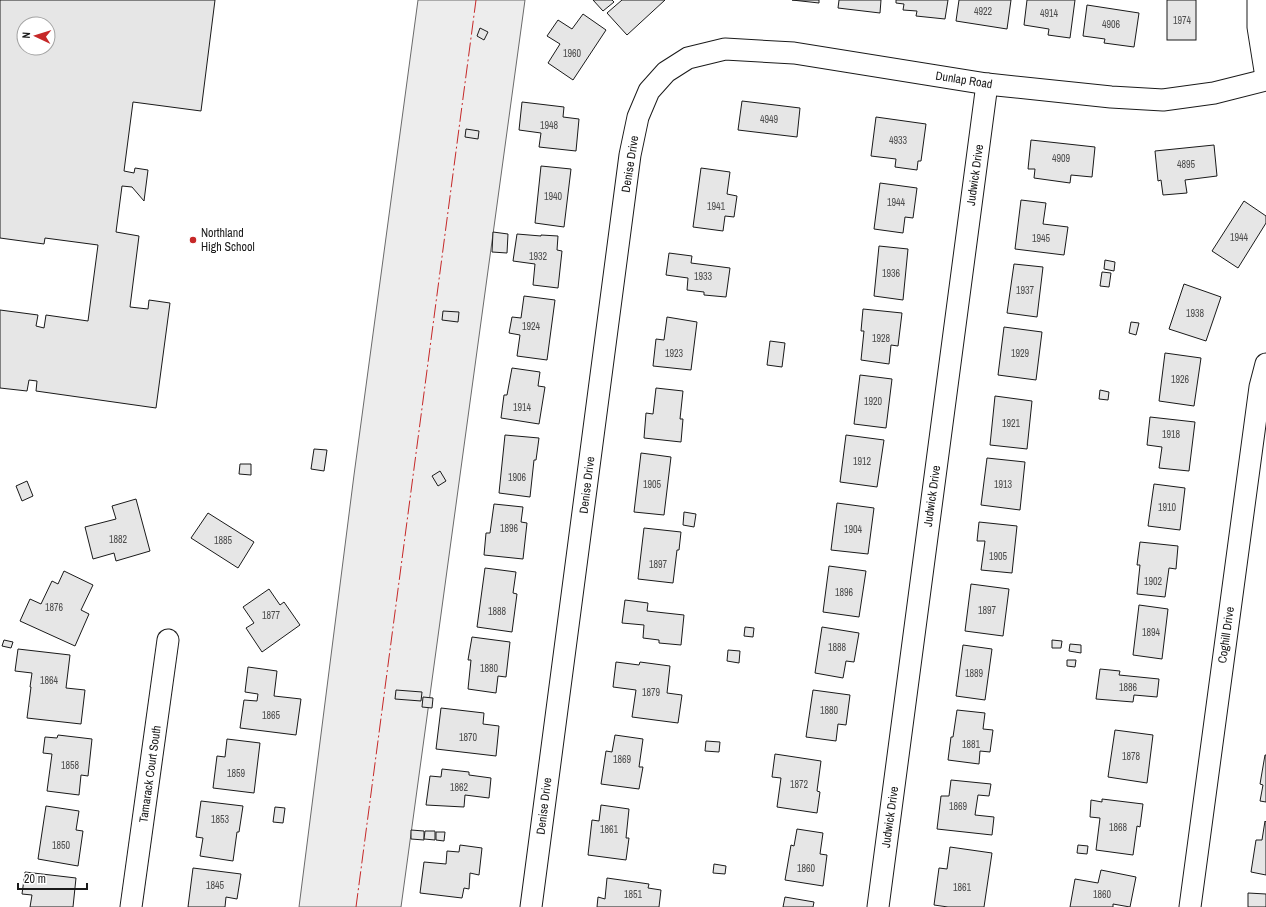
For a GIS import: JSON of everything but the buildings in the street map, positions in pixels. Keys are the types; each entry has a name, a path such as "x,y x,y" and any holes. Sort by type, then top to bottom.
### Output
{"street":[{"path":"1258,0 1258,27 1266,77"},
{"name":"Dunlap Road","path":"666,72 688,58 725,49 794,53 987,84 1111,97 1163,100 1214,93 1266,80"},
{"name":"Denise Drive","path":"531,907 630,155 640,111 649,91 666,72"},
{"name":"Judwick Drive","path":"878,907 987,84"},
{"name":"Coghill Drive","path":"1190,907 1260,387 1266,364"},
{"name":"Tamarack Court South","path":"131,907 168,640"}],"shaded area":[{"path":"418,0 525,0 401,907 299,907 354,475"}],"power":[{"path":"356,907 476,0"}],"place":[{"name":"Northland High School","path":"193,240"}]}
